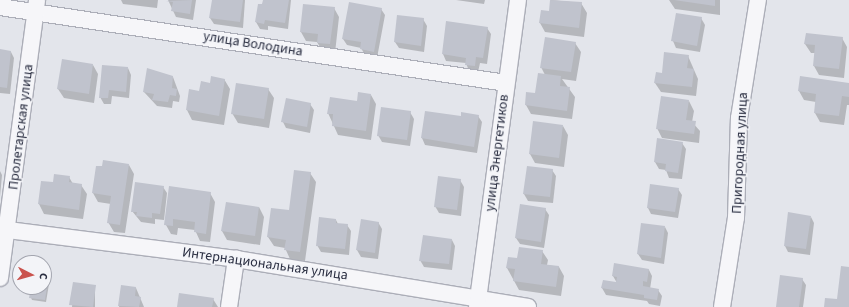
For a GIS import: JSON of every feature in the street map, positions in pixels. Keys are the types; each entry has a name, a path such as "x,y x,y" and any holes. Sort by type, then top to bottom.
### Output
{"street":[{"name":"улица Энергетиков","path":"478,302 518,0"},
{"name":"Пригородная улица","path":"722,307 736,218 739,118 758,0"},
{"name":"улица Володина","path":"0,7 37,6 506,83"},
{"name":"Пролетарская улица","path":"0,278 4,229 37,6"},
{"name":"Интернациональная улица","path":"4,229 236,259 478,302 528,307"},
{"path":"229,307 236,259"}],"building":[{"path":"192,0 190,14 171,11 173,2 166,1"},
{"path":"212,0 243,0 240,22 209,18"},
{"path":"263,0 289,0 285,23 265,20 264,24 255,22 258,4 262,4"},
{"path":"550,0 582,2 579,28 539,23 541,10 549,11"},
{"path":"674,0 715,0 715,6"},
{"path":"349,2 382,8 374,52 360,49 361,42 342,39"},
{"path":"303,4 335,7 330,44 317,43 318,34 300,32"},
{"path":"676,13 702,17 697,46 671,41"},
{"path":"397,15 424,18 421,46 394,42"},
{"path":"446,21 488,27 483,58 476,57 475,66 465,65 466,58 442,54"},
{"path":"806,33 843,37 839,69 813,66 815,45 804,44"},
{"path":"545,37 576,42 571,72 540,68"},
{"path":"0,49 11,51 7,88 0,87"},
{"path":"664,52 689,55 687,68 694,69 692,87 654,83 656,72 662,73"},
{"path":"62,59 93,64 89,94 57,89"},
{"path":"102,65 128,67 126,92 109,90 108,98 99,98"},
{"path":"147,68 173,76 172,88 177,89 176,96 170,95 168,102 152,100 154,94 143,92"},
{"path":"538,73 561,76 560,86 570,87 567,111 525,105 526,92 535,93"},
{"path":"211,76 225,79 219,116 186,110 189,89 199,91 201,81 210,83"},
{"path":"800,76 849,83 849,97 842,96 839,116 814,113 816,94 798,91"},
{"path":"236,83 269,88 264,119 231,114"},
{"path":"358,92 371,94 366,131 332,126 333,114 327,114 330,97 357,101"},
{"path":"661,96 689,100 686,120 696,121 694,134 656,129"},
{"path":"286,98 311,103 307,127 281,122"},
{"path":"381,107 411,111 407,140 377,136"},
{"path":"425,111 461,116 461,112 479,115 474,147 421,138"},
{"path":"533,121 563,125 559,158 529,154"},
{"path":"657,138 683,142 678,173 665,171 666,164 654,162"},
{"path":"103,160 129,164 120,225 107,223 111,196 92,193 96,166 102,166"},
{"path":"527,166 553,169 550,197 523,194"},
{"path":"294,170 311,172 300,252 284,250 286,240 267,237 271,208 289,210"},
{"path":"54,174 70,176 69,182 82,184 79,210 38,204 41,181 53,182"},
{"path":"438,176 461,179 457,210 434,207"},
{"path":"135,182 164,186 160,214 152,213 152,218 136,216 137,212 131,212"},
{"path":"650,184 679,188 675,212 647,208"},
{"path":"169,186 211,192 206,234 194,232 195,222 173,219 173,226 164,225"},
{"path":"226,202 259,207 255,236 221,231"},
{"path":"520,204 546,208 541,242 515,238"},
{"path":"788,212 811,216 806,249 784,246"},
{"path":"319,217 336,219 336,223 348,224 345,249 316,246"},
{"path":"361,219 379,222 375,253 356,250"},
{"path":"641,223 665,226 661,258 637,254"},
{"path":"423,235 452,239 449,264 419,261"},
{"path":"519,247 543,250 541,264 559,266 556,287 513,281 515,269 506,268 508,257 517,258"},
{"path":"614,263 649,269 647,282 643,281 643,286 659,289 657,300 644,298 644,295 601,288 603,280 616,282 617,277 612,276"},
{"path":"841,266 849,267 849,307 824,307 825,298 837,299"},
{"path":"780,275 803,278 799,307 776,307"},
{"path":"73,282 96,285 93,307 69,305"},
{"path":"121,285 136,287 135,296 141,297 139,307 118,306"},
{"path":"179,293 214,298 212,307 177,307"},
{"path":"30,295 46,295 45,300 29,298"}]}
